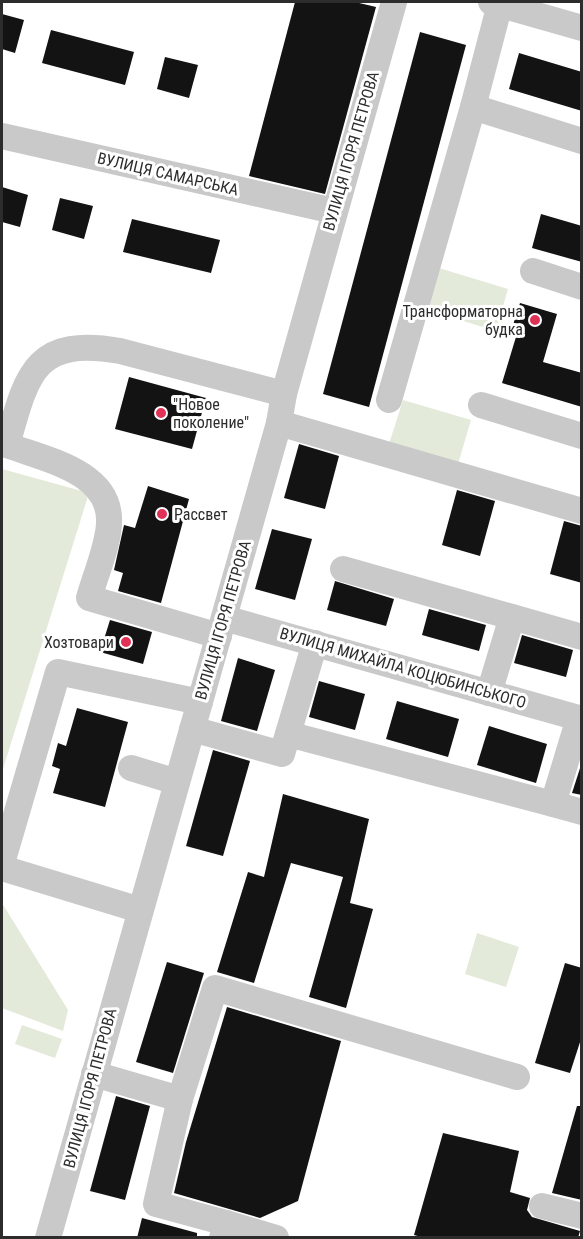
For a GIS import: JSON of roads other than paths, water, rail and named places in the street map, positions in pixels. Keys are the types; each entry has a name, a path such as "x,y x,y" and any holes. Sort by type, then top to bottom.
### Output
{"street":[{"name":"ВУЛИЦЯ ІГОРЯ ПЕТРОВА","path":"48,1238 279,423 284,394 394,2"},
{"path":"389,400 473,107 495,3 582,28"},
{"path":"473,107 582,141"},
{"name":"ВУЛИЦЯ САМАРСЬКА","path":"2,136 334,211"},
{"path":"533,271 582,286"},
{"path":"4,445 22,389 29,376 50,356 75,347 120,351 284,394"},
{"path":"481,405 582,436"},
{"path":"279,423 582,511"},
{"name":"ВУЛИЦЯ МИХАЙЛА КОЦЮБИНСЬКОГО","path":"4,445 84,476 103,497 108,508 109,524 89,598 221,627 315,643 580,718"},
{"path":"343,569 582,637"},
{"path":"489,693 512,617"},
{"path":"192,729 282,754 315,643"},
{"path":"2,863 58,672 200,702"},
{"path":"553,804 580,718"},
{"path":"288,734 582,812"},
{"path":"131,768 177,782"},
{"path":"2,868 141,910"},
{"path":"276,1238 224,1230 156,1204 180,1099 215,988 517,1077"},
{"path":"94,1074 180,1099"},
{"path":"542,1206 582,1216"}],"place":[{"name":"Трансформаторна будка","path":"535,320"},
{"name":"\"Новое поколение\"","path":"161,413"},
{"name":"Рассвет","path":"162,514"},
{"name":"Хозтовари","path":"126,642"}]}
